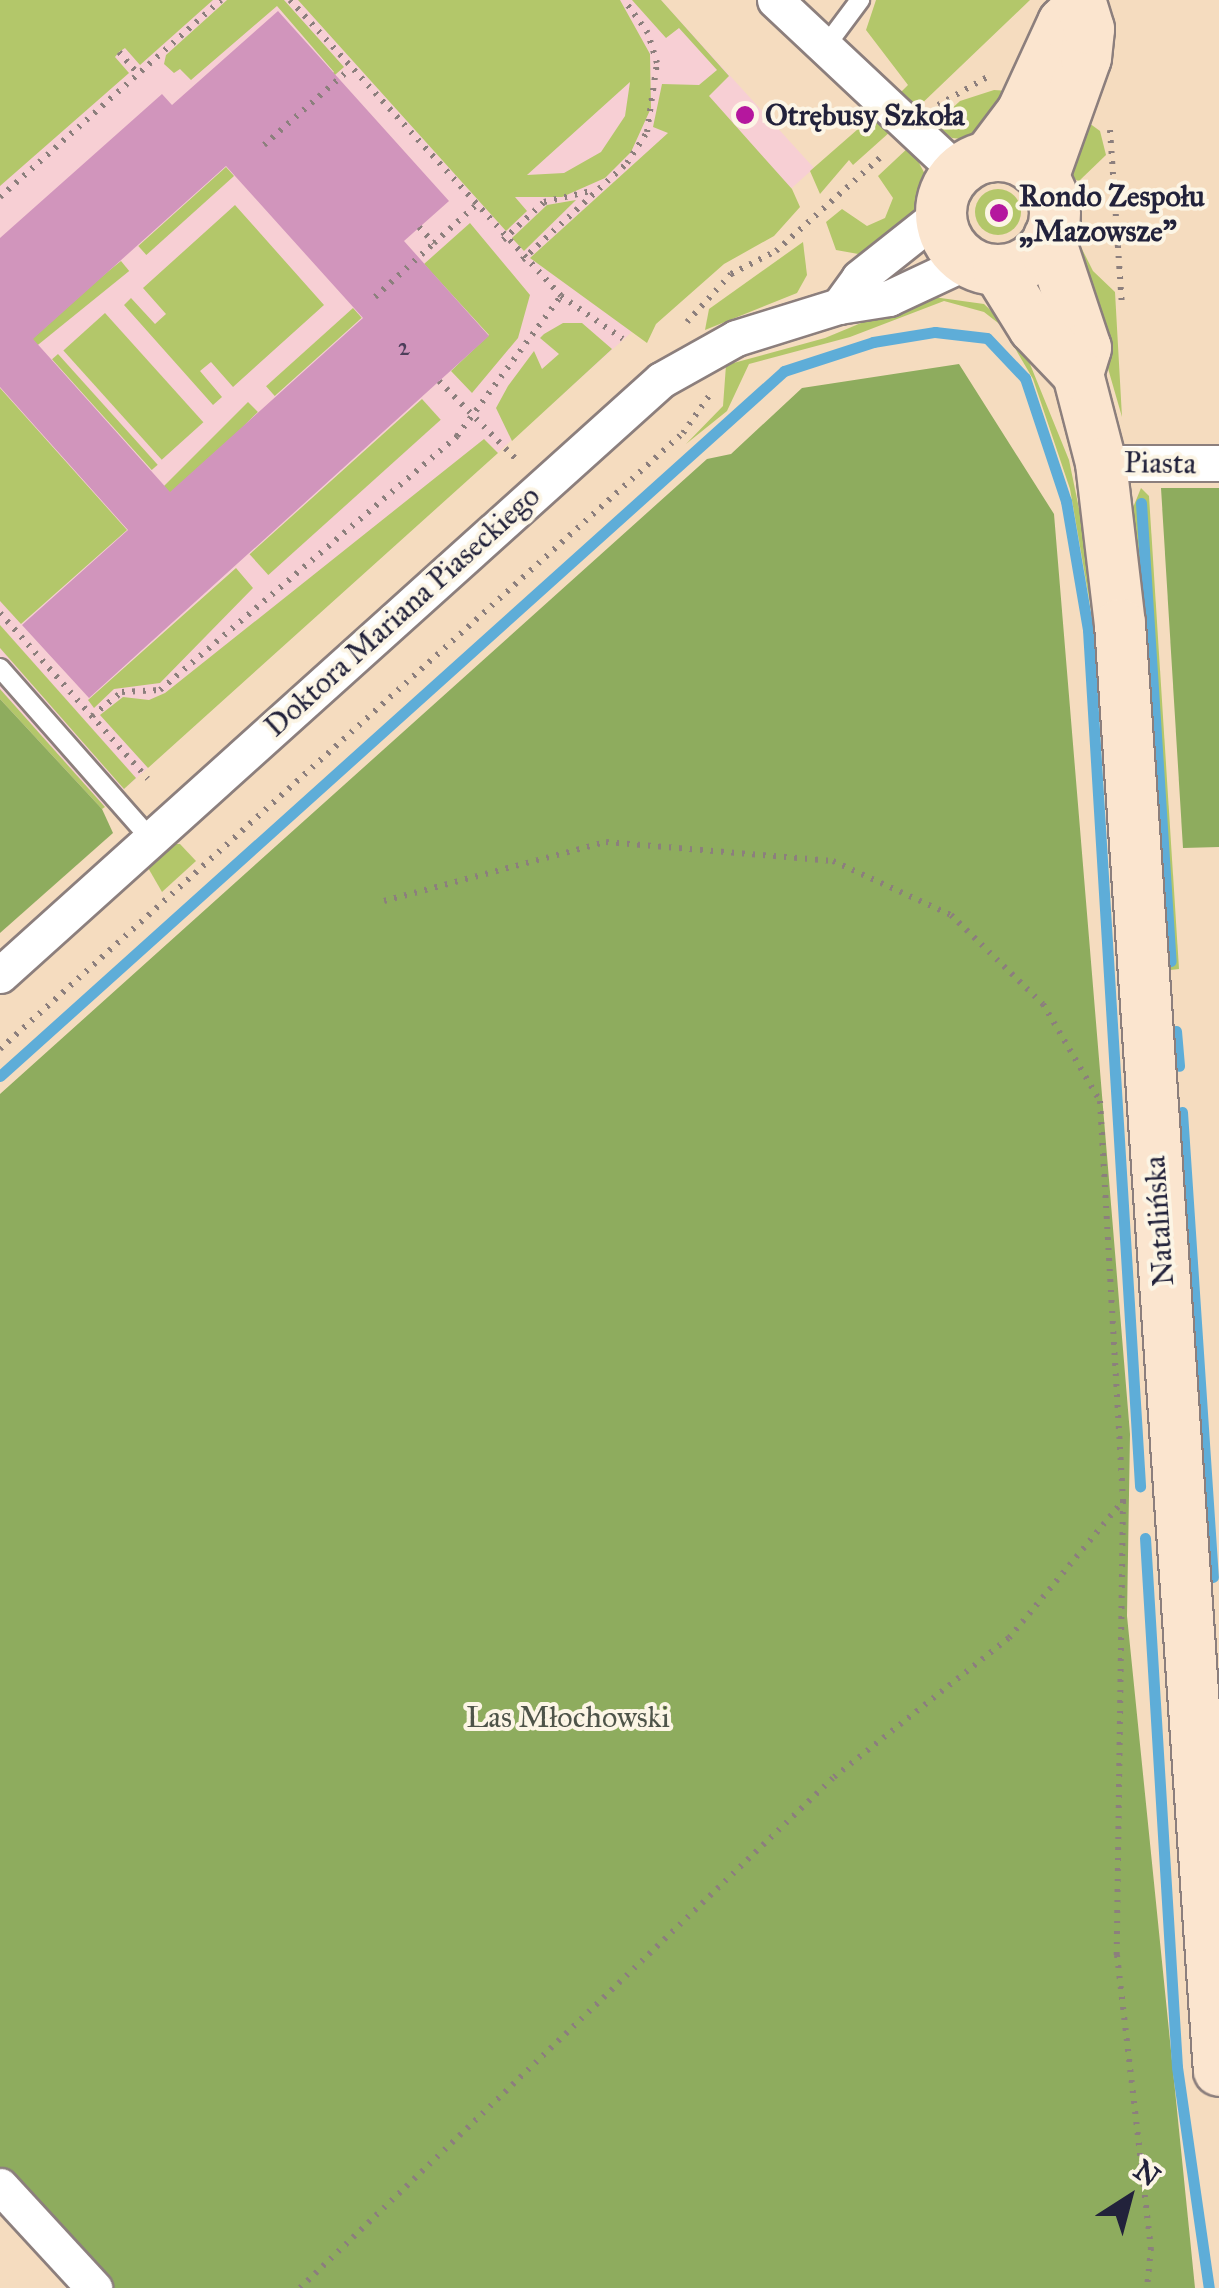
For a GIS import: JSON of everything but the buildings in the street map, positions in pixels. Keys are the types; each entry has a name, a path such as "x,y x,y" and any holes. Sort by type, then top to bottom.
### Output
{"main road":[{"path":"1043,178 1086,58 1088,29 1079,4"},
{"path":"962,181 1018,160 1043,178 1053,202 1050,237 1029,261 983,266 948,240 962,181 1007,137 1064,23 1079,4"},
{"name":"Natalińska","path":"1050,237 1086,348 1078,374"},
{"name":"Natalińska","path":"983,266 1078,374 1101,463 1120,624 1203,1645 1219,2071"}],"street":[{"path":"775,0 962,181 859,278 839,306"},
{"name":"Doktora Mariana Piaseckiego","path":"0,974 661,380 736,338 839,306 889,298 983,266"},
{"name":"Piasta","path":"1101,463 1219,463"},
{"path":"0,2186 94,2288"}],"lane":[{"path":"825,47 860,0"},
{"path":"0,668 152,839"}],"path":[{"path":"0,197 221,0"},
{"path":"290,0 522,260 560,296 624,339"},
{"path":"522,260 636,152 654,108 653,46 624,0"},
{"path":"119,52 138,74"},
{"path":"264,144 350,69"},
{"path":"688,334 695,306 731,274 776,250 954,90"},
{"path":"1110,120 1123,316"},
{"path":"503,240 544,202 600,188"},
{"path":"374,298 475,206"},
{"path":"419,228 434,243"},
{"path":"92,716 122,692 160,690 473,415 560,296"},
{"path":"439,381 522,465"},
{"path":"0,1049 695,419"},
{"path":"0,613 148,780"},
{"path":"384,901 606,842 833,861 951,916 1043,1004 1100,1101 1123,1501 1116,1955 1151,2248 1147,2288"},
{"path":"300,2288 834,1777 1008,1638 1123,1501"}],"shaded area":[{"path":"0,0 661,0 814,168 102,809 0,699"}],"green space":[{"path":"0,0 213,0 140,65 125,48 119,52 115,57 129,73 0,186"},
{"path":"227,0 284,0 344,67 255,145 334,72 277,6 191,80 180,69 174,73 164,64 166,55"},
{"path":"298,0 620,0 650,54 651,108 631,152 605,178 562,197 515,197 527,211 506,231","holes":["630,82 625,116 601,152 564,173 527,175"]},
{"path":"632,0 661,0 729,76 709,96 792,189 800,207 774,236 724,264 656,324 647,343 530,258 668,133 653,127 662,84 699,85 717,70 679,28 666,38"},
{"path":"876,0 1030,0 915,110 899,94 908,85 866,30"},
{"path":"994,90 1009,91 972,140 952,138 934,125 960,101"},
{"path":"874,115 891,131 853,165 849,160 820,194 810,171"},
{"path":"1078,115 1100,131 1106,155 1079,181 1069,177"},
{"path":"910,146 927,178 915,212 864,255 836,250 826,222 842,209 867,226 885,218 893,198 878,176"},
{"path":"226,167 234,176 146,255 138,246"},
{"path":"998,189 1015,195 1021,212 1015,229 998,235 981,229 975,212 981,195"},
{"path":"576,200 524,251 512,238 547,205"},
{"path":"235,205 324,305 233,387 211,362 200,371 222,397 213,405 124,305 131,298 155,324 166,314 143,288"},
{"path":"470,223 530,295 518,338 472,393 451,371 489,335 424,264"},
{"path":"803,242 807,275 797,293 705,330 709,309"},
{"path":"1073,247 1081,247 1093,271 1115,292 1122,417"},
{"path":"121,261 129,271 16,362 8,352"},
{"path":"926,296 984,304 1019,337 1069,460 1103,625 1094,627 1070,489 1033,379 1002,326 984,312 944,301 850,337 749,364 727,411 686,444 723,406 726,365 825,338"},
{"path":"353,308 362,318 275,396 266,386"},
{"path":"105,313 203,422 162,460 63,350"},
{"path":"563,323 582,323 612,349 512,441 496,408 508,386 534,351 542,369 559,354 540,338 544,334"},
{"path":"58,354 158,465 152,470 52,359"},
{"name":"Las Młochowski","path":"959,364 1054,514 1130,1434 1127,1616 1195,2288 106,2288 0,2172 0,1094 707,459 731,454 802,388"},
{"path":"0,388 127,530 21,624 0,601"},
{"path":"422,399 441,420 268,575 250,554"},
{"path":"248,402 258,412 155,515 145,505"},
{"path":"484,439 498,453 148,768 100,715 123,697 149,700 165,693"},
{"path":"1141,488 1149,496 1179,969 1162,971 1132,510"},
{"path":"1161,488 1219,488 1219,847 1183,848"},
{"path":"236,568 253,588 160,683 114,689 94,708 88,700"},
{"path":"0,625 136,778 124,789 0,648"},
{"path":"0,689 105,807 102,809 0,699"},
{"path":"0,699 102,809 113,833 0,933"},
{"path":"171,844 180,844 196,861 162,892 147,866"}],"waterway":[{"path":"0,1076 784,371 873,342 935,332 987,338 1025,378 1066,501 1088,630 1140,1486"},
{"path":"1141,503 1171,961"},
{"path":"1176,1031 1179,1066"},
{"path":"1182,1112 1213,1577"},
{"path":"1145,1538 1177,2067 1209,2288"}],"place":[{"name":"Otrębusy Szkoła","path":"745,115"},
{"name":"Rondo Zespołu „Mazowsze”","path":"999,213"}]}
